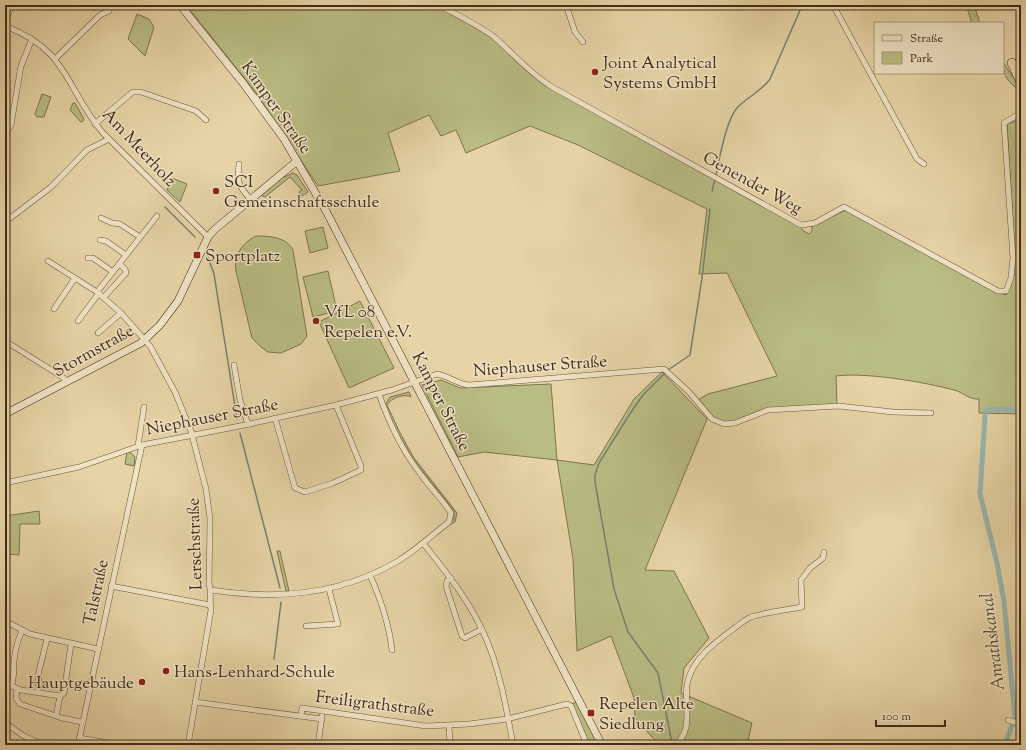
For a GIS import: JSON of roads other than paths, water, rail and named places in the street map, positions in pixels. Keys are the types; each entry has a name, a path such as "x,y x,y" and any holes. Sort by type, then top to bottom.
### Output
{"highway":[{"path":"1012,63 1021,82"}],"main road":[{"name":"Kamper Straße","path":"180,5 243,82 297,161 338,233 602,745"},
{"name":"Stormstraße","path":"5,414 145,339 160,325 178,301 208,237 250,199 297,161"}],"street":[{"path":"5,22 12,5"},
{"name":"Genender Weg","path":"438,5 474,24 493,37 536,78 801,225 815,223 844,207 998,291 1006,291 1011,278 1013,258 1004,123 1020,114"},
{"path":"566,5 575,32 583,42"},
{"path":"833,5 917,159 924,164"},
{"path":"55,59 100,15 109,11"},
{"name":"Am Meerholz","path":"5,26 32,39 55,59 66,74 95,124 208,237"},
{"path":"5,135 11,125 22,66 32,39"},
{"path":"95,124 133,92 141,92 196,111 206,120"},
{"path":"5,222 51,187 87,150 109,139"},
{"path":"239,164 238,181 240,187 250,199"},
{"path":"78,321 100,294 119,264 157,216"},
{"path":"102,218 112,223 120,224 140,237"},
{"path":"100,240 117,247 126,255"},
{"path":"88,258 92,258 113,272"},
{"name":"Lerschstraße","path":"48,261 100,294 121,313 145,339 175,392 192,436 206,489 209,511 209,584 211,590 211,610 188,745"},
{"path":"100,294 126,273 119,264"},
{"path":"54,309 75,278"},
{"path":"98,333 121,313"},
{"path":"5,341 67,381"},
{"path":"234,365 240,400 248,424"},
{"name":"Niephauser Straße","path":"5,484 79,467 140,445 192,436 336,405 379,394 437,374 444,375 462,384 469,384 664,370 692,396 712,419 724,424 735,423 768,410 839,406 893,412 931,413"},
{"path":"211,590 266,596 293,594 329,588 370,575 399,560 424,543 451,518 452,513 449,508 422,476 400,444 384,410 379,394"},
{"path":"275,418 296,488 305,492 333,483 361,470 361,466 336,405"},
{"name":"Niephauser Straße","path":"140,445 144,408"},
{"name":"Talstraße","path":"78,745 140,445"},
{"path":"424,543 451,578 482,629 497,670 513,745"},
{"path":"675,745 684,735 687,719 687,682 694,666 700,658 718,640 749,617 802,607 801,580 810,568 823,558 824,552"},
{"path":"370,575 385,612 390,630 392,650"},
{"path":"451,578 447,581 446,586 462,636 465,638 482,629"},
{"path":"111,586 210,605"},
{"path":"306,626 338,624 329,588"},
{"path":"5,620 22,630 47,638 98,650"},
{"path":"11,686 14,681 14,660 17,644 22,630"},
{"path":"38,692 40,671 47,638"},
{"path":"56,716 60,696 64,693 71,644"},
{"path":"5,683 17,688 60,696"},
{"path":"17,688 16,698 20,704 56,716 82,722"},
{"name":"Freiligrathstraße","path":"195,702 322,719"},
{"name":"Freiligrathstraße","path":"301,716 302,708 414,725 449,726 507,719 564,704 570,704 587,745"},
{"path":"318,745 323,711"},
{"path":"1008,720 1019,723"},
{"path":"5,723 24,736 44,745"},
{"path":"449,726 450,745"},
{"path":"79,738 121,745"}],"waterway":[{"path":"716,175 724,140 733,113 741,104 763,87 770,79 801,5"},
{"path":"712,191 715,179"},
{"path":"165,207 195,237"},
{"path":"668,370 690,355 702,278 710,209"},
{"path":"207,255 214,274 237,419"},
{"path":"665,373 643,395 631,412 599,463 595,475 595,482 614,589 628,632 658,673 672,743"},
{"name":"Anrathskanal","path":"986,411 991,409 1021,410"},
{"name":"Anrathskanal","path":"985,416 980,494 997,563 1004,601 1015,717 1005,745"},
{"path":"240,433 280,588"},
{"path":"274,659 281,602"}],"place":[{"name":"Joint Analytical Systems GmbH","path":"595,72"},
{"name":"SCI Gemeinschaftsschule","path":"216,191"},
{"name":"Sportplatz","path":"197,255"},
{"name":"VfL 08 Repelen e.V.","path":"316,321"},
{"name":"Hans-Lenhard-Schule","path":"166,671"},
{"name":"Hauptgebäude","path":"142,682"},
{"name":"Repelen Alte Siedlung","path":"591,713"}]}
